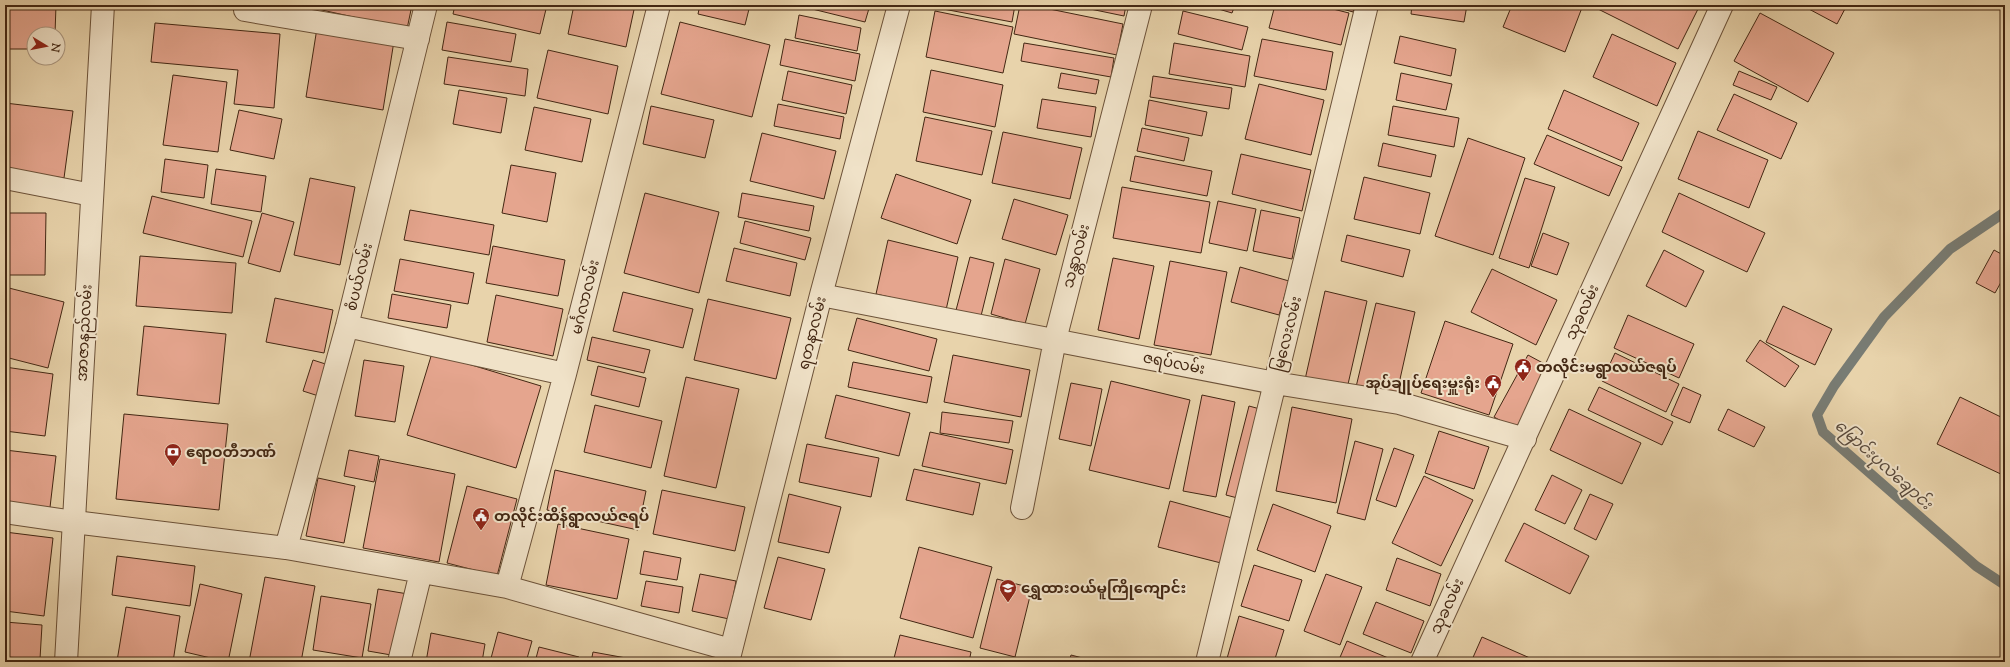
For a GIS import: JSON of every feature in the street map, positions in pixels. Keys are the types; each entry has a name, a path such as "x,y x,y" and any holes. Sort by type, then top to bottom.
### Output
{"street":[{"name":"အာဇာနည်လမ်း","path":"66,662 103,5"},
{"name":"စံပယ်လမ်း","path":"286,548 347,326 426,5"},
{"name":"မင်္ဂလာလမ်း","path":"507,587 565,374 659,5"},
{"name":"ရတနာလမ်း","path":"730,656 821,295 899,5"},
{"name":"သန္တာလမ်း","path":"1022,508 1055,340 1142,5"},
{"name":"မြလေးလမ်း","path":"1207,662 1367,5"},
{"name":"သုခလမ်း","path":"1422,662 1722,5"},
{"path":"245,10 418,39"},
{"path":"5,178 92,195"},
{"name":"ဇရပ်လမ်း","path":"821,295 1275,383 1399,403 1525,439"},
{"path":"347,326 565,374"},
{"path":"5,512 286,548 507,587 730,656"},
{"path":"399,662 420,572"}],"building":[{"path":"5,5 56,5 55,26 26,26 26,49 5,49"},
{"path":"314,5 412,5 407,29 313,8"},
{"path":"455,5 547,5 540,34 453,14"},
{"path":"574,5 635,5 626,47 568,34"},
{"path":"700,5 750,5 745,25 698,14"},
{"path":"796,5 870,5 865,22"},
{"path":"939,5 1015,5 1012,22 938,8"},
{"path":"1020,5 1030,5 1123,24 1117,55 1014,34"},
{"path":"1071,5 1126,5 1124,16"},
{"path":"1205,5 1235,5 1232,13"},
{"path":"1275,5 1317,5 1349,13 1341,45 1269,28"},
{"path":"1329,5 1355,5 1353,12"},
{"path":"1412,5 1467,5 1464,22 1411,14"},
{"path":"1512,5 1583,5 1565,52 1503,27"},
{"path":"1600,5 1700,5 1678,49 1598,9"},
{"path":"1808,5 1847,5 1837,24 1807,8"},
{"path":"935,11 1013,27 1003,73 926,57"},
{"path":"1183,11 1248,27 1242,50 1178,34"},
{"path":"1760,13 1834,53 1808,102 1734,61"},
{"path":"799,15 861,28 857,51 795,38"},
{"path":"447,22 516,34 511,62 442,50"},
{"path":"680,22 770,45 752,117 661,94"},
{"path":"155,23 280,34 274,108 234,104 238,70 151,62"},
{"path":"317,28 394,41 383,110 306,97"},
{"path":"1612,34 1676,63 1657,106 1593,77"},
{"path":"1400,36 1456,49 1451,76 1394,63"},
{"path":"785,39 860,54 855,81 780,65"},
{"path":"1262,39 1333,52 1326,90 1254,76"},
{"path":"1024,43 1114,58 1111,77 1021,61"},
{"path":"1174,43 1250,56 1245,87 1169,74"},
{"path":"548,50 618,66 608,114 537,98"},
{"path":"448,57 528,69 525,96 444,84"},
{"path":"931,70 1003,85 995,127 923,112"},
{"path":"788,71 852,85 846,114 782,100"},
{"path":"1739,71 1777,87 1771,100 1733,85"},
{"path":"1061,73 1099,80 1096,94 1058,88"},
{"path":"1401,73 1452,84 1446,110 1396,100"},
{"path":"173,75 227,82 218,152 163,145"},
{"path":"1153,76 1232,88 1229,109 1150,97"},
{"path":"1259,84 1324,100 1311,155 1245,139"},
{"path":"459,90 507,98 501,133 453,124"},
{"path":"1564,90 1639,123 1622,161 1548,129"},
{"path":"1734,94 1797,123 1781,159 1717,130"},
{"path":"1042,99 1096,107 1091,137 1037,128"},
{"path":"1149,100 1207,112 1202,136 1145,125"},
{"path":"5,103 73,111 64,178 5,170"},
{"path":"778,104 844,117 840,139 774,126"},
{"path":"651,106 714,120 705,158 643,144"},
{"path":"1393,106 1459,118 1454,147 1388,135"},
{"path":"534,107 591,119 582,162 525,150"},
{"path":"239,110 282,119 274,159 230,150"},
{"path":"925,117 992,131 982,175 916,161"},
{"path":"1142,128 1189,138 1184,161 1137,151"},
{"path":"1698,131 1768,160 1749,208 1678,179"},
{"path":"1003,132 1082,148 1070,199 992,183"},
{"path":"762,133 836,151 824,199 750,181"},
{"path":"1547,135 1622,167 1609,196 1534,164"},
{"path":"1468,138 1525,158 1493,255 1435,236"},
{"path":"1383,143 1436,155 1431,177 1378,166"},
{"path":"1241,154 1311,170 1302,211 1232,194"},
{"path":"1135,156 1212,171 1207,196 1130,181"},
{"path":"165,159 208,165 204,198 161,192"},
{"path":"511,165 556,173 547,222 502,213"},
{"path":"216,169 266,176 261,212 211,204"},
{"path":"896,174 971,200 957,244 881,218"},
{"path":"1364,177 1430,193 1420,234 1354,219"},
{"path":"310,178 355,187 340,265 294,255"},
{"path":"1525,178 1555,187 1529,268 1499,258"},
{"path":"1122,187 1210,202 1201,253 1113,238"},
{"path":"645,193 719,212 699,293 624,273"},
{"path":"742,193 814,206 809,231 738,217"},
{"path":"1679,193 1765,233 1747,272 1662,232"},
{"path":"152,196 252,221 243,257 143,233"},
{"path":"1014,199 1068,215 1056,255 1002,239"},
{"path":"1218,201 1256,209 1247,251 1209,243"},
{"path":"410,210 494,225 489,255 404,240"},
{"path":"1261,210 1300,218 1292,259 1253,251"},
{"path":"5,213 46,213 45,275 5,275"},
{"path":"262,213 294,222 280,272 248,263"},
{"path":"745,221 811,238 805,260 740,243"},
{"path":"1543,233 1569,243 1557,275 1531,266"},
{"path":"1347,235 1410,250 1403,277 1341,261"},
{"path":"888,240 958,257 946,310 876,294"},
{"path":"493,246 565,260 558,296 486,283"},
{"path":"734,248 797,263 790,296 726,281"},
{"path":"1664,250 1704,271 1686,307 1646,286"},
{"path":"1994,250 2005,256 2005,275 1995,293 1976,283"},
{"path":"140,256 236,263 232,313 136,306"},
{"path":"970,257 994,263 980,320 955,314"},
{"path":"1113,258 1154,266 1139,339 1098,330"},
{"path":"400,259 474,273 468,304 394,291"},
{"path":"1005,259 1040,269 1025,324 991,314"},
{"path":"1170,261 1227,272 1211,355 1154,345"},
{"path":"1240,267 1289,281 1279,315 1231,302"},
{"path":"1492,269 1557,300 1536,345 1471,312"},
{"path":"5,287 64,302 48,368 5,357"},
{"path":"1325,291 1367,301 1346,393 1304,384"},
{"path":"623,292 693,309 683,348 613,331"},
{"path":"392,294 451,305 447,328 388,318"},
{"path":"496,295 563,309 553,356 487,342"},
{"path":"275,298 333,310 324,353 266,342"},
{"path":"708,299 791,318 776,379 694,360"},
{"path":"1376,303 1415,312 1396,397 1356,387"},
{"path":"1783,306 1832,329 1815,365 1766,342"},
{"path":"1628,315 1694,344 1679,378 1614,348"},
{"path":"857,318 937,339 929,371 848,350"},
{"path":"1445,321 1513,344 1489,415 1421,393"},
{"path":"144,326 226,334 219,404 137,395"},
{"path":"592,337 650,350 644,373 587,360"},
{"path":"1760,340 1799,366 1785,387 1746,361"},
{"path":"432,353 541,386 516,468 407,435"},
{"path":"1615,353 1679,384 1666,412 1602,381"},
{"path":"953,355 1030,370 1021,417 944,402"},
{"path":"1528,355 1552,368 1518,430 1494,417"},
{"path":"313,360 338,368 328,399 303,391"},
{"path":"364,360 404,366 395,422 355,416"},
{"path":"853,362 932,377 927,403 848,387"},
{"path":"598,366 646,378 639,407 591,395"},
{"path":"5,367 53,374 45,436 5,431"},
{"path":"686,377 739,389 716,488 664,476"},
{"path":"1111,381 1190,400 1169,489 1089,470"},
{"path":"1071,383 1102,389 1091,446 1059,439"},
{"path":"1599,387 1673,422 1662,445 1588,410"},
{"path":"1683,387 1701,395 1690,423 1671,415"},
{"path":"836,395 910,413 899,456 825,438"},
{"path":"1202,395 1235,402 1216,497 1183,491"},
{"path":"1960,397 2005,419 2005,476 1937,444"},
{"path":"595,405 662,421 651,468 584,452"},
{"path":"1249,406 1271,412 1249,501 1226,495"},
{"path":"1292,407 1352,419 1336,503 1276,491"},
{"path":"1569,409 1641,443 1622,484 1550,450"},
{"path":"1728,409 1765,427 1754,447 1718,430"},
{"path":"942,412 1013,421 1009,443 940,433"},
{"path":"124,414 228,424 219,510 116,499"},
{"path":"1439,431 1489,447 1474,489 1425,473"},
{"path":"930,432 1013,450 1006,484 922,466"},
{"path":"1355,441 1383,449 1365,520 1337,513"},
{"path":"807,444 879,458 871,497 799,482"},
{"path":"1394,448 1414,455 1396,507 1376,500"},
{"path":"5,450 56,456 49,516 5,510"},
{"path":"349,450 379,456 374,482 344,476"},
{"path":"380,459 455,474 439,562 363,548"},
{"path":"914,469 980,483 973,515 906,500"},
{"path":"555,470 646,491 638,530 547,510"},
{"path":"1552,475 1582,490 1565,524 1535,510"},
{"path":"1424,476 1473,500 1441,566 1392,543"},
{"path":"318,478 355,486 344,543 306,536"},
{"path":"467,486 517,499 497,576 447,563"},
{"path":"662,490 745,507 735,551 653,534"},
{"path":"789,494 841,507 829,553 778,542"},
{"path":"1590,494 1613,504 1596,540 1574,529"},
{"path":"1170,501 1232,518 1221,563 1158,547"},
{"path":"1273,504 1331,526 1315,572 1257,550"},
{"path":"1524,523 1589,556 1570,594 1505,561"},
{"path":"558,524 629,539 617,599 546,585"},
{"path":"5,532 53,538 44,616 5,611"},
{"path":"919,547 992,567 973,638 900,618"},
{"path":"644,551 681,558 677,580 640,574"},
{"path":"117,556 195,566 190,606 112,595"},
{"path":"778,557 825,569 811,620 764,608"},
{"path":"1397,558 1441,574 1430,606 1386,590"},
{"path":"1254,565 1302,580 1289,621 1241,606"},
{"path":"700,574 736,581 729,619 692,611"},
{"path":"1326,574 1362,587 1340,645 1304,631"},
{"path":"265,577 315,586 301,662 249,662"},
{"path":"997,579 1032,588 1015,657 980,648"},
{"path":"646,581 683,587 679,613 641,606"},
{"path":"200,584 242,594 228,662 185,652"},
{"path":"378,589 408,594 397,656 368,651"},
{"path":"321,596 371,604 362,658 313,650"},
{"path":"1376,602 1424,621 1411,653 1363,634"},
{"path":"126,607 180,616 173,662 117,661"},
{"path":"1239,616 1284,630 1274,662 1226,662"},
{"path":"5,622 42,625 40,659 5,657"},
{"path":"498,632 532,641 526,662 490,662"},
{"path":"431,633 485,644 482,662 426,662"},
{"path":"900,635 971,652 969,662 893,662"},
{"path":"1482,637 1539,662 1471,662"},
{"path":"1347,641 1398,662 1338,662"},
{"path":"539,647 579,657 577,662 535,662"},
{"path":"593,652 648,662 591,662"},
{"path":"1071,655 1098,662 1069,662"}],"waterway":[{"name":"မြောင်းပုလဲချောင်း","path":"2005,212 1950,249 1884,317 1834,386 1817,415 1823,432 1976,566 2005,585"}],"place":[{"name":"တလိုင်းမရွာလယ်ဇရပ်","path":"1523,382"},
{"name":"အုပ်ချုပ်ရေးမှူးရုံး","path":"1493,398"},
{"name":"ဧရာဝတီဘဏ်","path":"173,467"},
{"name":"တလိုင်းထိန်ရွာလယ်ဇရပ်","path":"481,531"},
{"name":"ရွှေထားဝယ်မူကြိုကျောင်း","path":"1008,603"}]}
